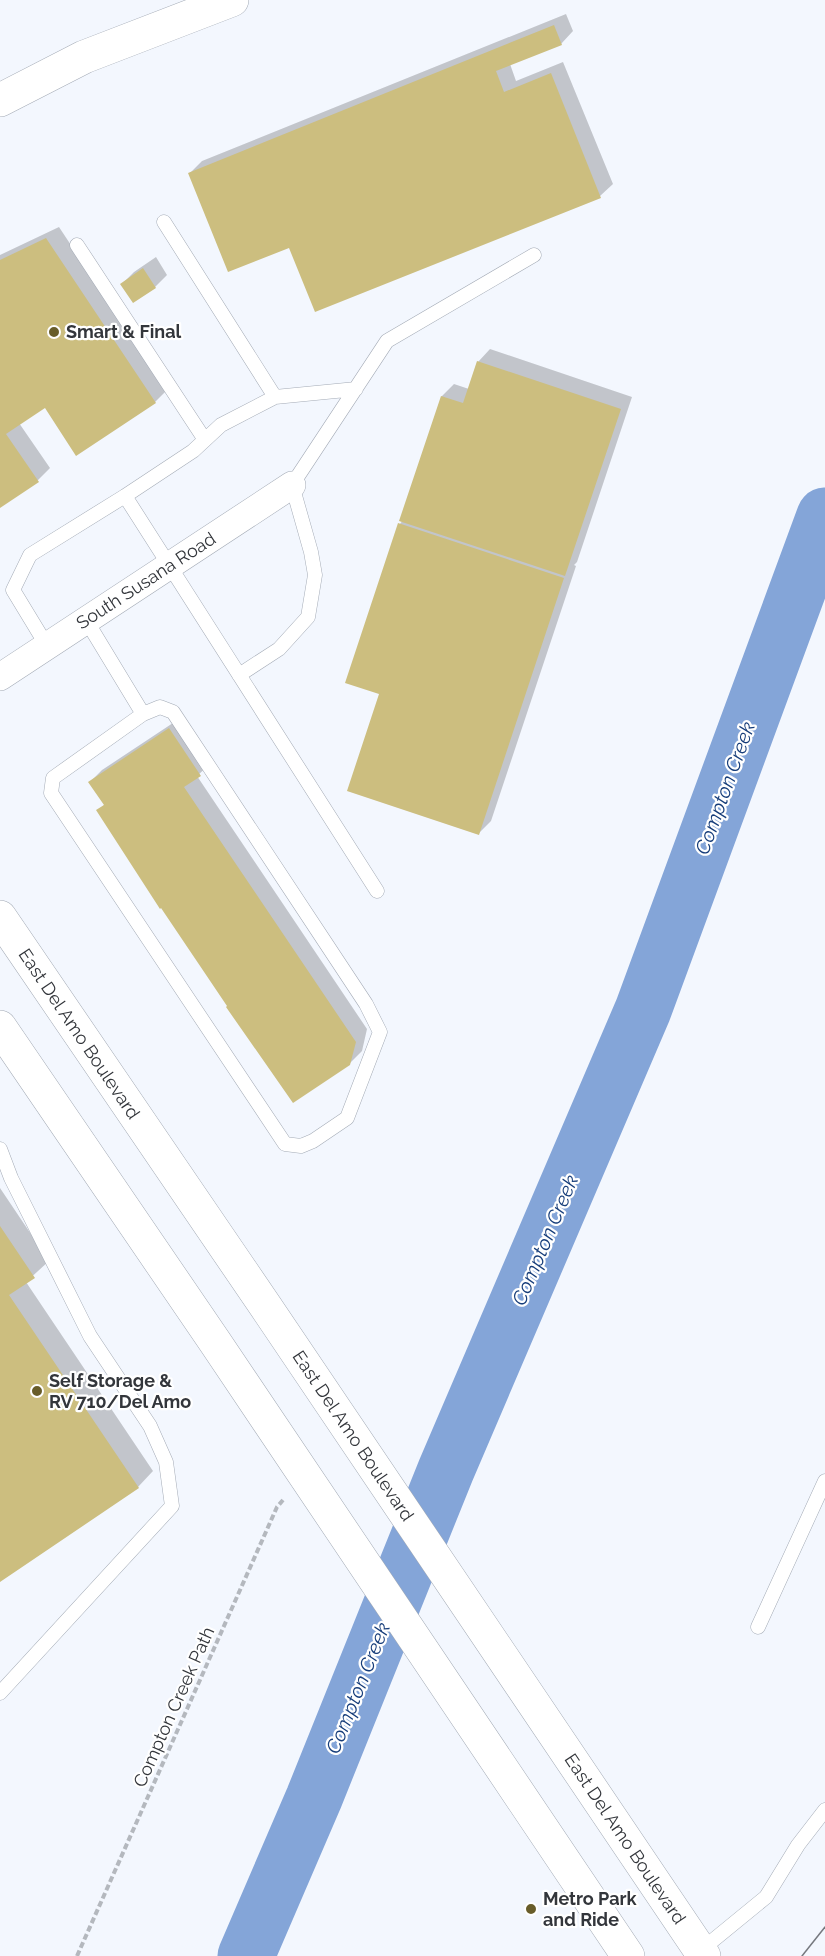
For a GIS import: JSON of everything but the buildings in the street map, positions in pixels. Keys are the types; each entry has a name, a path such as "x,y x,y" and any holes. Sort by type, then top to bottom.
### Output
{"main road":[{"path":"0,100 84,57 232,0"},
{"name":"East Del Amo Boulevard","path":"0,917 535,1705 699,1954"},
{"path":"0,1027 628,1956"}],"street":[{"name":"South Susana Road","path":"0,677 292,485"}],"lane":[{"path":"164,222 275,398"},
{"path":"77,244 205,440"},
{"path":"239,675 279,649 308,616 315,575 311,552 292,485 387,341 534,255"},
{"path":"47,646 7,591 30,555 193,451 221,425 275,398 356,389"},
{"path":"125,496 377,891"},
{"path":"86,620 144,714"},
{"path":"160,707 173,712 366,1004 380,1032 347,1118 313,1141 301,1146 285,1144 51,793 52,778 144,714 160,707"},
{"path":"0,1149 11,1178 90,1336 150,1426 166,1462 172,1506 0,1693"},
{"path":"758,1627 825,1481"},
{"path":"699,1954 766,1897 798,1845 825,1810"}],"path":[{"name":"Compton Creek Path","path":"77,1956 277,1507 304,1474"}],"waterway":[{"name":"Compton Creek","path":"246,1956 314,1798 446,1470 643,1010 825,516"}],"tram line":[{"path":"802,1956 825,1927"}],"place":[{"name":"Smart & Final","path":"54,332"},
{"name":"Self Storage & RV 710/Del Amo","path":"37,1391"},
{"name":"Metro Park and Ride","path":"531,1909"}]}
